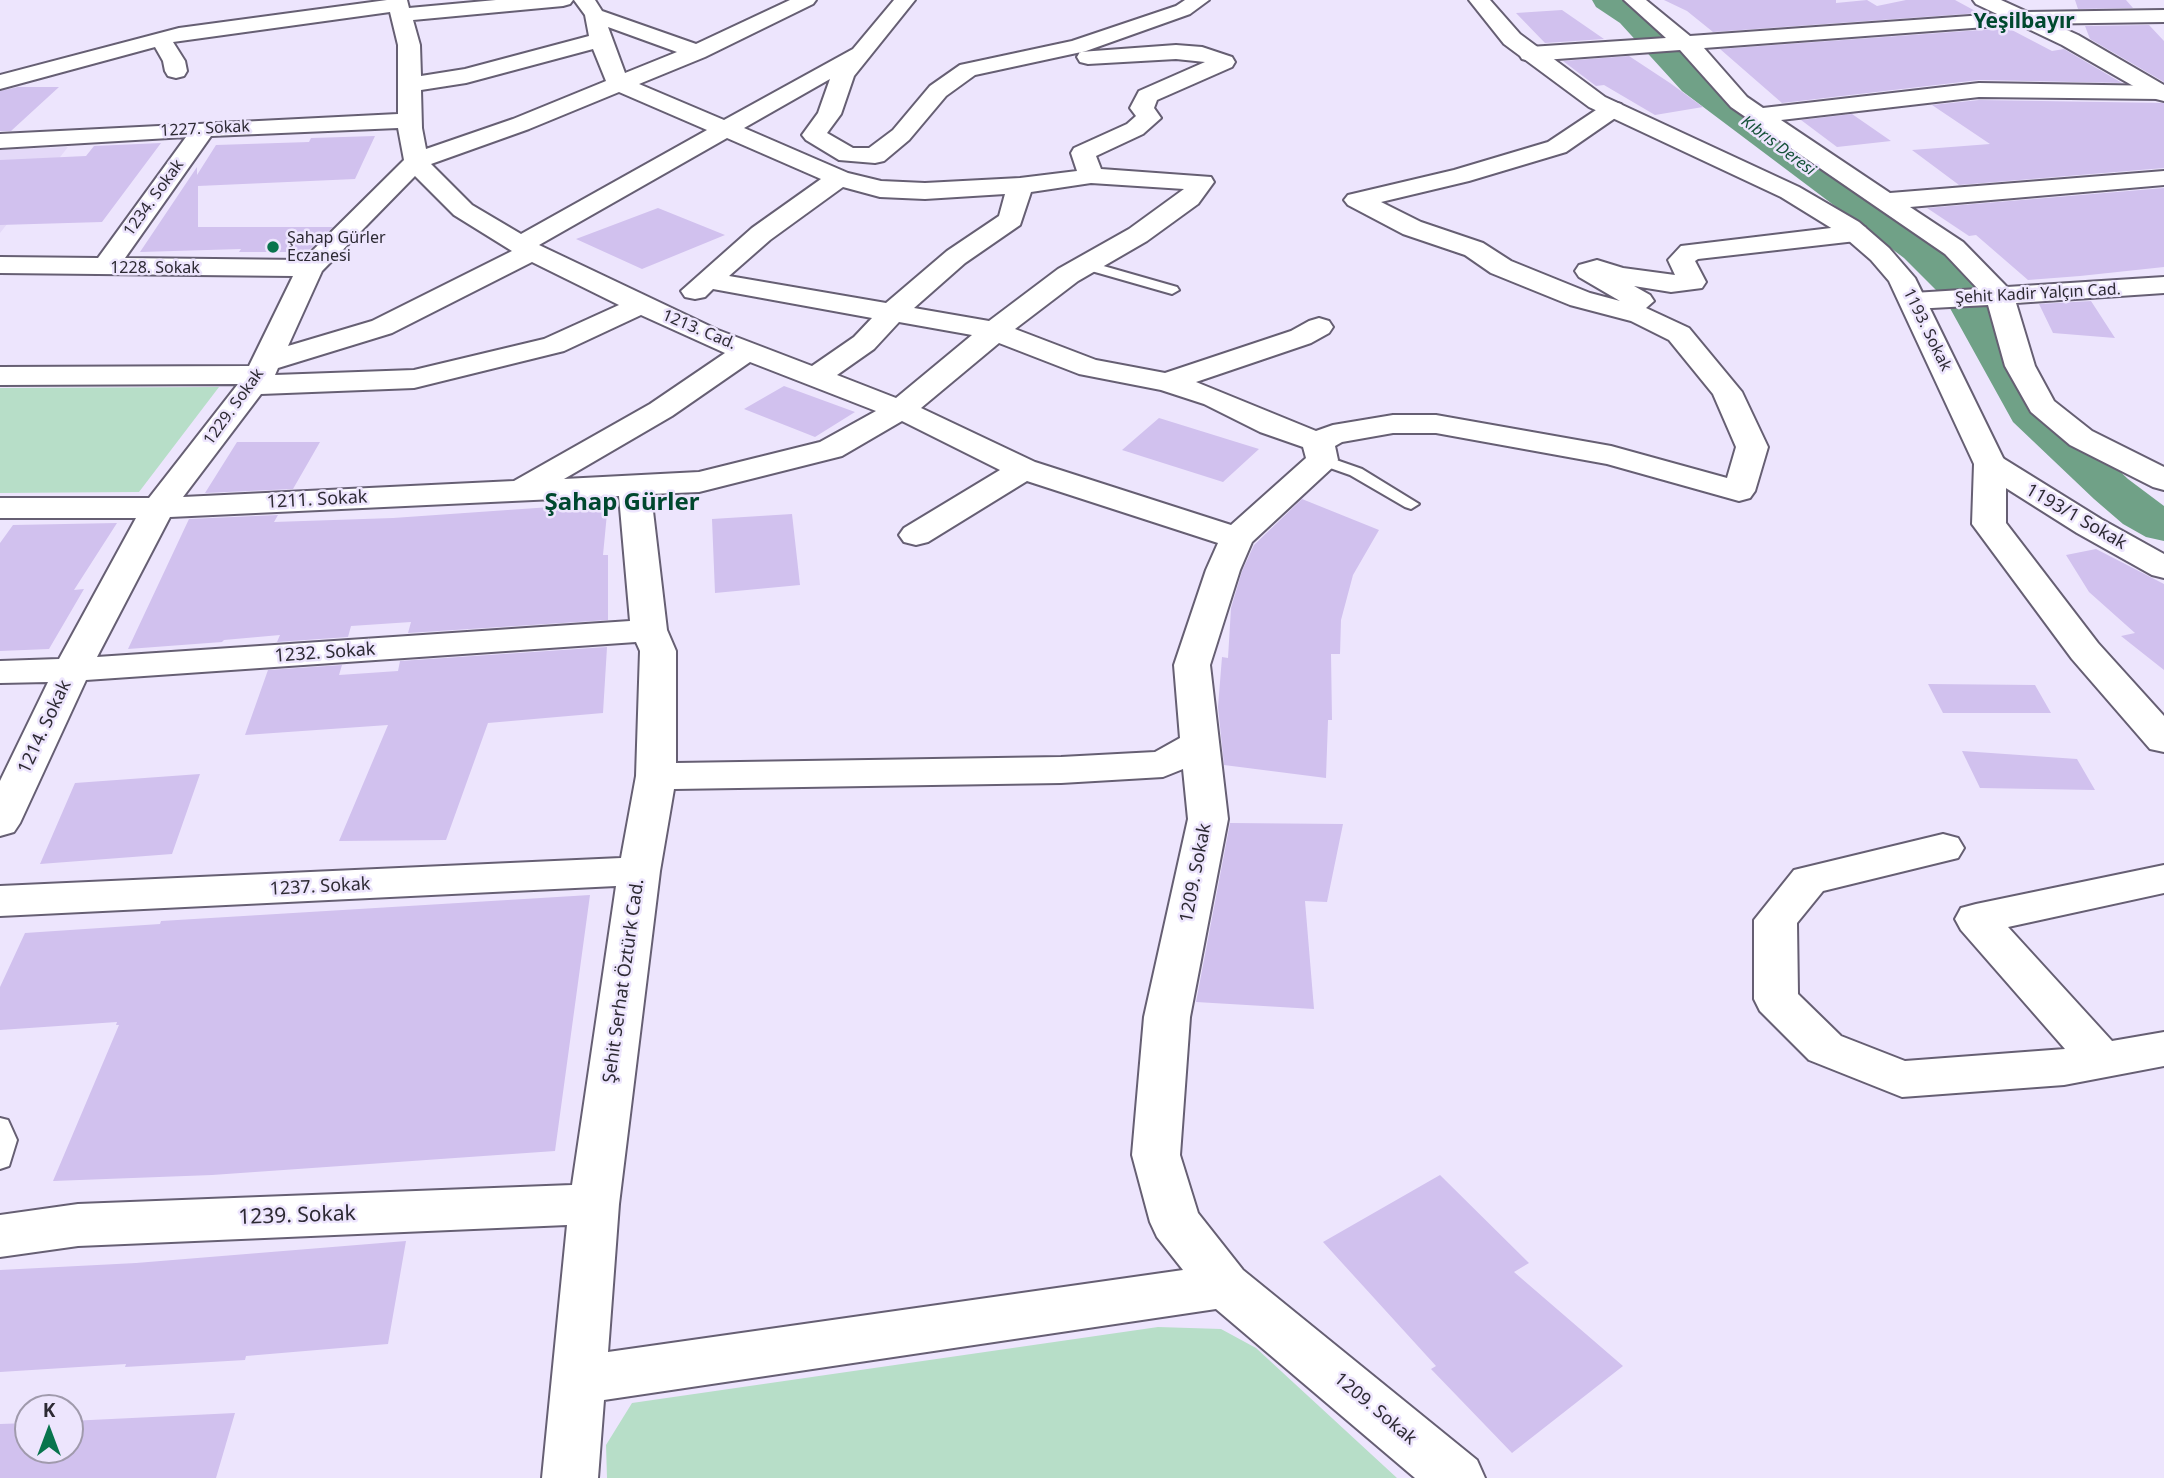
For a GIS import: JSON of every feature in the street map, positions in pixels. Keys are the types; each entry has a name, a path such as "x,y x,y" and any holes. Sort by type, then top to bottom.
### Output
{"street":[{"path":"0,82 41,68 161,38 240,24 398,7 561,0"},
{"path":"398,7 409,45 410,121 416,161 521,124 696,52 806,0"},
{"path":"905,0 843,75 829,114 814,135 848,155 875,156 901,135 938,91 968,70 1058,51 1128,30 1199,0"},
{"name":"1193. Sokak","path":"1479,0 1512,39 1579,91 1790,192 1856,233 1901,278 1990,464 1989,524 2085,651 2164,740"},
{"path":"1634,0 1685,44 1739,102 1954,248 2000,296 2020,366 2042,406 2081,438 2164,480"},
{"path":"1983,0 2026,18 2162,93"},
{"path":"589,8 696,52"},
{"path":"589,8 618,83 726,127 839,178 880,189 925,191 1020,186 1091,176 1083,153 1135,129 1149,118 1142,108 1147,96 1224,62 1202,54 1176,52 1090,58 1058,51"},
{"path":"1530,54 2026,18 2164,16"},
{"path":"161,38 174,61 176,71"},
{"path":"409,85 466,76 600,40"},
{"path":"259,374 382,327 486,273 726,127 860,53"},
{"path":"1759,115 1979,90 2162,93"},
{"path":"1613,109 1557,146 1460,176 1357,200 1412,228 1474,249 1501,267 1580,299 1641,315 1679,334"},
{"name":"1227. Sokak","path":"0,141 410,121"},
{"name":"1234. Sokak","path":"104,268 204,129"},
{"name":"1213. Cad.","path":"416,161 430,179 463,210 526,248 653,310 747,351 900,410 1024,469 1237,538"},
{"name":"1229. Sokak","path":"72,670 158,508 259,374 310,268 416,161"},
{"name":"1211. Sokak","path":"0,508 158,508 699,482 831,449 900,410 1068,275 1138,235 1189,199 1202,183 1091,176"},
{"path":"1886,201 2164,177"},
{"path":"0,376 259,374 414,379 554,345 653,310 707,280 761,234 839,178"},
{"path":"815,377 864,343 893,312 956,257 1011,220 1020,186"},
{"path":"707,280 995,331 1089,368 1167,382 1215,398 1320,451 1333,434 1393,424 1436,424 1611,455 1739,491 1752,447 1727,392 1679,334 1644,303 1589,271 1597,268 1640,280 1671,284 1692,282 1681,260 1690,251 1856,233"},
{"name":"1228. Sokak","path":"0,265 310,268"},
{"name":"Şehit Kadir Yalçın Cad.","path":"1913,301 2164,285"},
{"path":"2128,288 2164,298"},
{"path":"1167,382 1301,337 1319,327"},
{"path":"521,490 662,410 747,351"},
{"name":"1209. Sokak","path":"1320,451 1237,538 1223,570 1192,665 1208,819 1167,1017 1156,1155 1175,1222 1225,1286 1457,1478"},
{"name":"1193/1 Sokak","path":"1990,464 2164,568"},
{"path":"916,535 1024,469"},
{"name":"Şehit Serhat Öztürk Cad.","path":"570,1478 594,1204 639,871 656,776 658,651 649,630 634,486"},
{"name":"1232. Sokak","path":"0,672 72,670 649,630"},
{"name":"1214. Sokak","path":"0,823 72,670"},
{"path":"656,776 1061,770 1163,764 1201,743"},
{"path":"1943,848 1809,880 1775,920 1776,999 1825,1048 1902,1079 2064,1066 2164,1049"},
{"name":"1237. Sokak","path":"0,901 639,871"},
{"path":"2102,1060 1976,919 2148,882 2164,911"},
{"name":"1239. Sokak","path":"0,1237 78,1224 594,1204"},
{"path":"579,1380 1225,1286"}],"lane":[{"path":"1086,265 1172,289"},
{"path":"1320,451 1411,504"},
{"path":"0,1128 5,1140 0,1159"}],"shaded area":[{"path":"68,147 0,233 0,150"}],"green space":[{"path":"219,387 139,492 0,493 0,388"},
{"path":"1158,1327 1221,1329 1256,1348 1397,1478 607,1478 606,1445 632,1403"}],"building":[{"path":"1664,0 1836,0 1836,3 1867,0 1877,6 1906,0 1955,0 1979,13 1713,32 1687,11"},
{"path":"2075,0 2126,0 2133,8 2078,9"},
{"path":"1562,10 1604,39 1545,43 1516,13"},
{"path":"2149,25 2164,41 2164,82 2090,39 2085,26"},
{"path":"2008,28 2052,51 2064,49 2122,83 1979,80 1782,103 1720,49"},
{"path":"1629,56 1703,107 1655,115 1604,85 1596,86 1563,61"},
{"path":"18,87 59,87 11,131 0,131 0,91"},
{"path":"1979,100 2164,103 2164,168 1959,185 1912,150 1990,144 1932,105"},
{"path":"1852,114 1891,141 1837,147 1801,120"},
{"path":"375,136 355,179 198,186 198,227 333,227 307,252 239,252 241,249 140,252 197,167 197,175 216,145 309,142 311,138"},
{"path":"161,143 102,222 0,225 0,160 86,156 94,146"},
{"path":"2164,188 2164,267 2080,276 2028,280 1976,235 1969,236 1927,208"},
{"path":"658,208 725,235 642,269 576,239"},
{"path":"2091,301 2115,338 2053,333 2039,304"},
{"path":"784,386 855,412 815,437 744,409"},
{"path":"1159,418 1259,449 1223,482 1122,450"},
{"path":"237,442 320,442 293,489 205,493"},
{"path":"1302,499 1379,530 1353,575 1341,620 1340,654 1331,654 1332,720 1328,720 1326,778 1224,765 1218,707 1222,657 1228,658 1231,608 1242,571 1254,545"},
{"path":"608,503 603,555 608,555 608,620 408,633 411,622 351,626 348,637 277,642 280,635 128,649 189,519 278,515 274,522 393,518"},
{"path":"792,514 800,585 715,593 712,519"},
{"path":"117,523 74,590 84,589 49,649 0,651 0,543 13,525"},
{"path":"2096,549 2164,584 2164,670 2121,636 2135,633 2089,592 2066,555"},
{"path":"607,647 603,713 488,723 446,840 339,841 388,725 245,735 268,670 342,665 339,675 398,671 400,661"},
{"path":"1928,684 2035,685 2051,713 1943,713"},
{"path":"1962,751 2077,759 2095,790 1980,788"},
{"path":"200,774 172,854 40,864 75,783"},
{"path":"1230,823 1343,824 1327,902 1305,901 1314,1009 1196,1002"},
{"path":"590,895 555,1151 212,1175 53,1181 119,1025 116,1025 117,1022 0,1030 0,987 25,933 160,924 161,921"},
{"path":"1440,1175 1529,1263 1514,1272 1623,1366 1512,1453 1431,1369 1436,1366 1323,1242"},
{"path":"406,1241 388,1344 246,1356 245,1360 0,1372 0,1270 136,1263"},
{"path":"235,1413 216,1478 0,1478 0,1424 14,1424 14,1464 84,1464 84,1420"}],"waterway":[{"name":"Kıbrıs Deresi","path":"1607,0 1631,16 1694,84 1918,250 1955,285"},
{"name":"Kıbrıs Deresi","path":"1967,301 2029,412 2111,489 2141,513 2164,526"}],"place":[{"name":"Şahap Gürler Eczanesi","path":"273,247"}],"district":[{"name":"Yeşilbayır","path":"2024,22"},
{"name":"Şahap Gürler","path":"622,503"}]}
